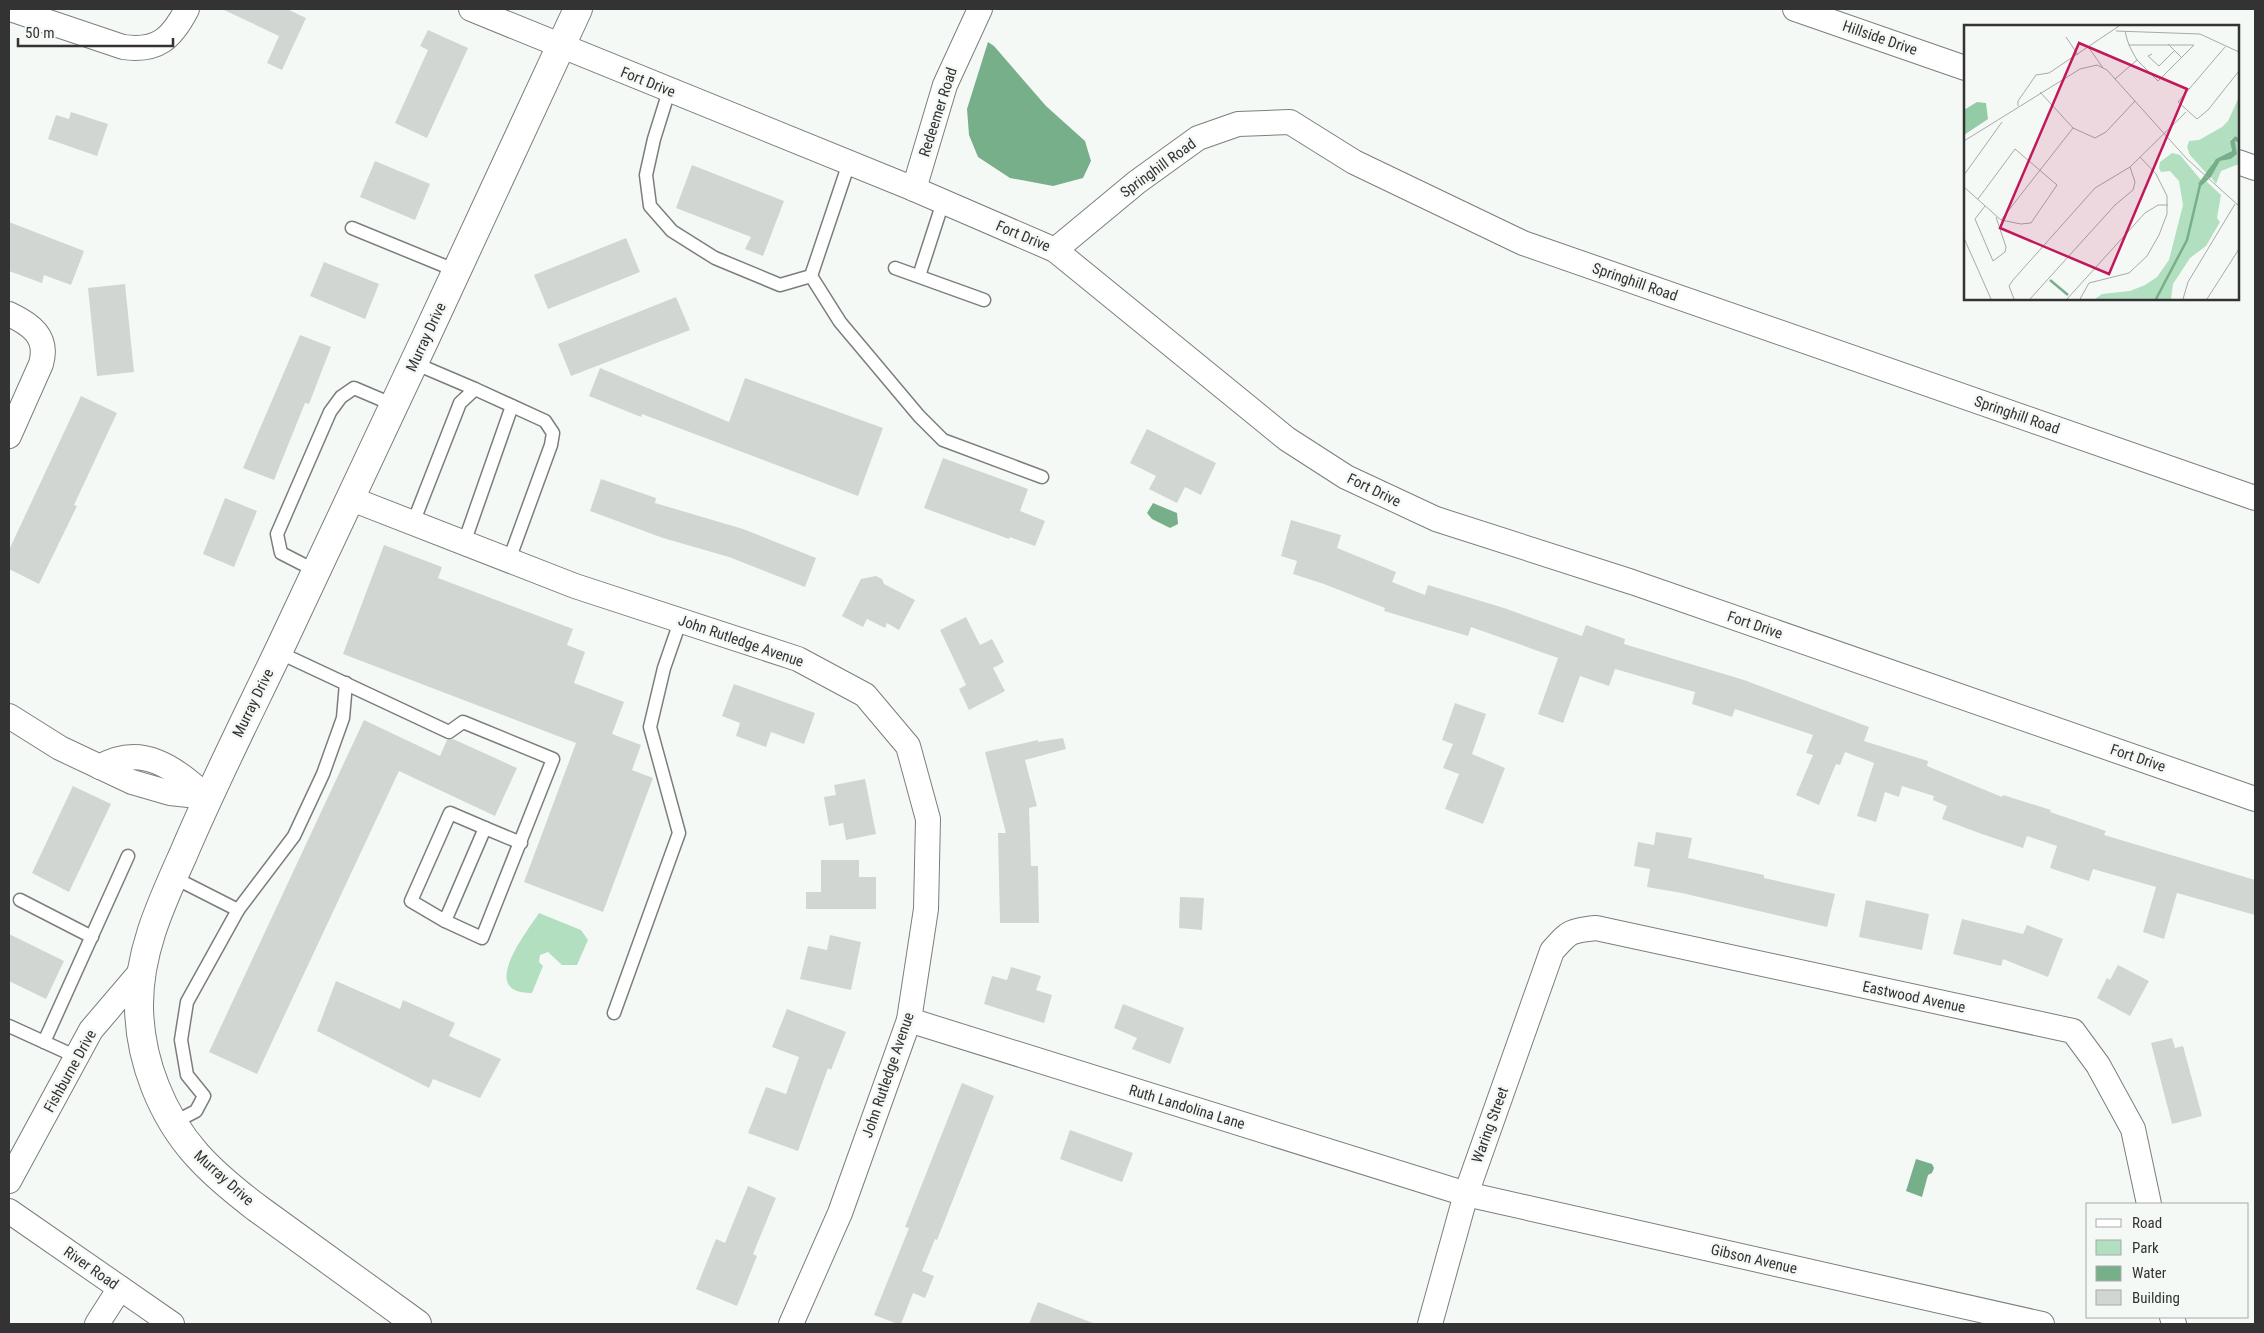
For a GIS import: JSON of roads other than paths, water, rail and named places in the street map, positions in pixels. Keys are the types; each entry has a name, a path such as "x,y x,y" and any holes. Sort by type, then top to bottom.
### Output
{"street":[{"path":"10,9 123,47 139,50 154,46 172,34 187,9"},
{"name":"Fort Drive","path":"471,9 914,189 1055,250 1286,439 1346,477 1436,519 1641,586 2255,799"},
{"name":"Murray Drive","path":"417,1324 233,1189 196,1155 173,1123 156,1089 144,1048 139,1013 143,969 154,920 207,797 394,406 578,9"},
{"name":"Redeemer Road","path":"914,189 945,85 980,9"},
{"name":"Hillside Drive","path":"1795,9 1964,68"},
{"name":"Springhill Road","path":"1055,250 1137,182 1198,138 1238,124 1290,122 1354,162 1523,243 2255,498"},
{"path":"2239,162 2255,168"},
{"path":"9,314 32,327 40,341 42,354 41,364 9,436"},
{"name":"John Rutledge Avenue","path":"349,498 575,586 798,659 865,695 908,746 928,819 926,909 909,1020 840,1213 791,1324"},
{"path":"9,716 60,748 148,788 170,793 207,797"},
{"name":"Eastwood Avenue","path":"1568,934 1574,930 1596,928 2073,1031 2098,1065 2133,1129 2149,1203"},
{"name":"Waring Street","path":"1430,1324 1466,1194 1552,951 1568,934"},
{"name":"Fishburne Drive","path":"9,1181 91,1030 143,969"},
{"name":"Ruth Landolina Lane","path":"909,1020 1466,1194"},
{"name":"Gibson Avenue","path":"1466,1194 2042,1324"},
{"name":"River Road","path":"9,1211 172,1324"},
{"path":"97,1324 120,1288"}],"lane":[{"path":"669,91 654,139 646,176 650,206 672,232 715,258 780,285 811,276"},
{"path":"811,276 849,163"},
{"path":"919,276 943,202"},
{"path":"352,228 457,270"},
{"path":"895,268 984,300"},
{"path":"811,276 840,322 919,416 943,440 1042,477"},
{"path":"414,363 545,421 554,433 509,560"},
{"path":"316,571 281,553 277,534 330,412 341,397 354,388 394,406"},
{"path":"413,522 460,403 475,390"},
{"path":"464,543 512,406"},
{"path":"614,1013 679,833 650,727 664,668 680,619"},
{"path":"278,652 449,732 463,722 552,759 521,843 482,938 444,921 411,901 450,813 521,843"},
{"path":"173,1123 196,1111 204,1096 187,1075 181,1040 187,1002 238,910 294,836 323,774 343,718 346,684"},
{"path":"444,921 485,828"},
{"path":"44,1042 128,856"},
{"path":"173,877 238,910"},
{"path":"20,900 92,937"},
{"path":"9,1026 77,1057"}],"water":[{"path":"988,42 994,46 1046,106 1085,141 1091,161 1083,178 1053,186 1010,178 978,157 969,135 967,109"},
{"path":"1153,503 1177,513 1178,524 1170,528 1152,519 1147,513"},
{"path":"1916,1159 1932,1164 1934,1168 1932,1173 1928,1175 1922,1197 1906,1191"}]}
